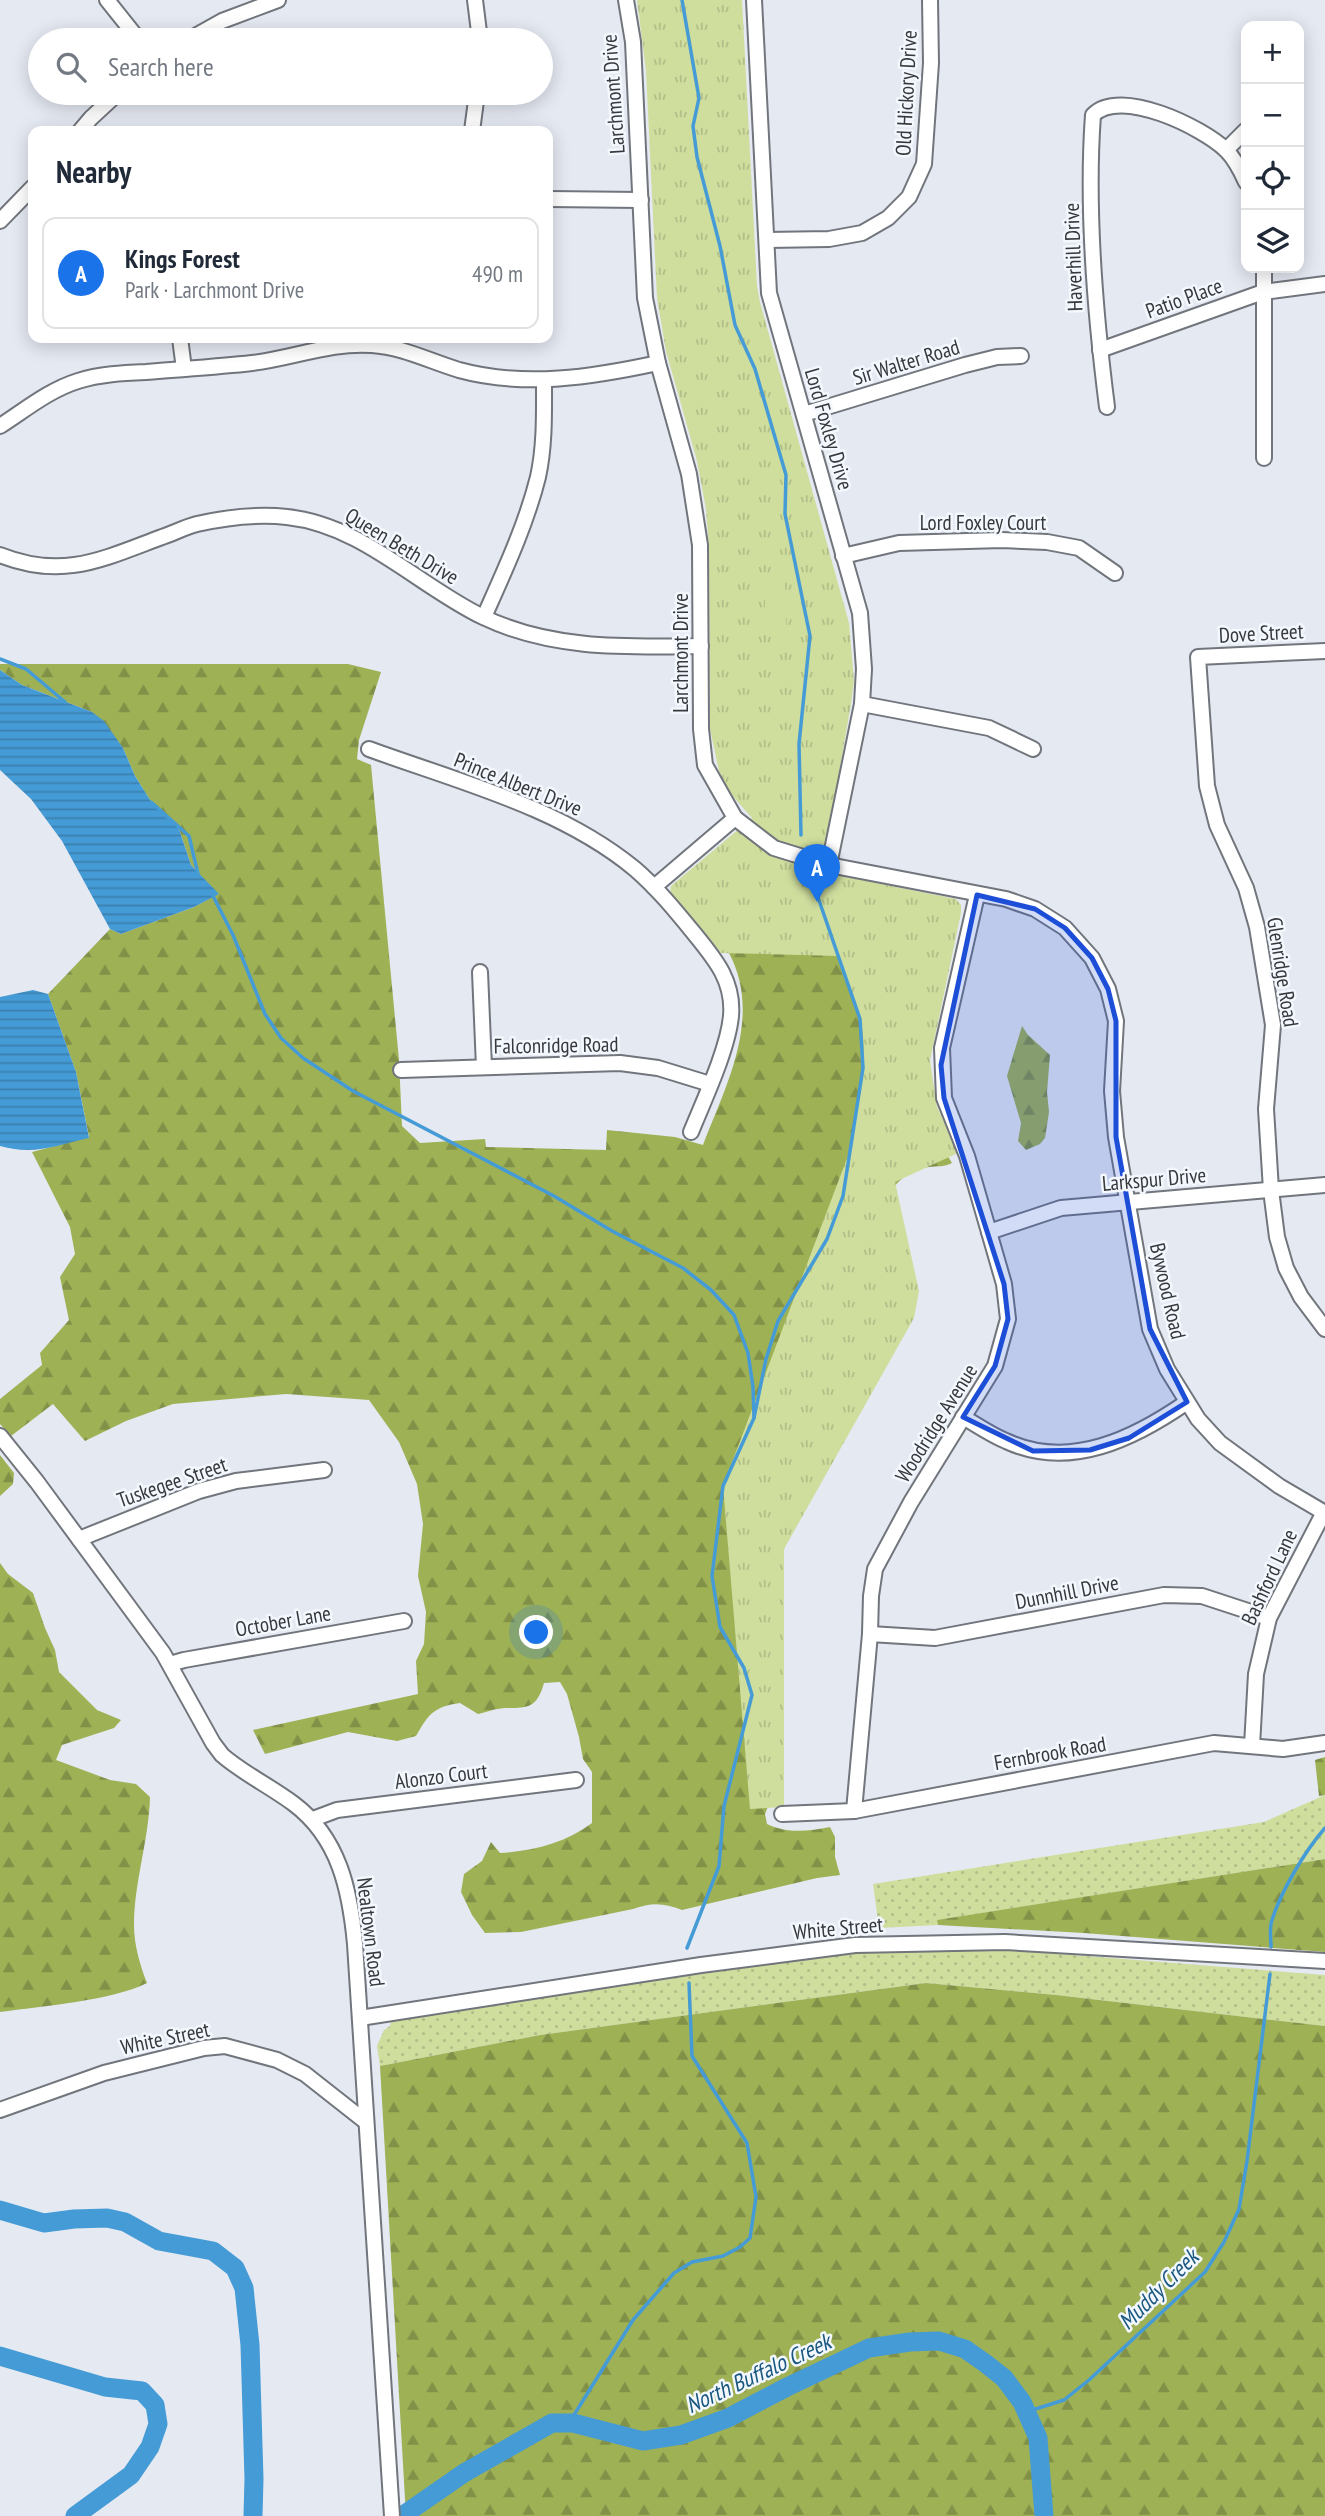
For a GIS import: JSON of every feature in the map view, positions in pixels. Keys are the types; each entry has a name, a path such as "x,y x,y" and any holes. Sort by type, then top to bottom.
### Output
{"street":[{"path":"107,0 129,28"},
{"path":"209,28 278,0"},
{"path":"475,0 478,28"},
{"name":"Larchmont Drive","path":"626,0 633,42 645,298 658,363 689,474 700,545 701,729 705,765 734,818 774,848 829,865 1006,899 1035,909 1065,928 1092,958 1108,989 1116,1021 1115,1046"},
{"name":"Lord Foxley Drive","path":"754,0 769,293 860,613 864,669 862,704 829,865"},
{"name":"Old Hickory Drive","path":"767,240 829,239 862,233 888,218 909,197 924,164 931,63 930,0"},
{"path":"84,126 105,105"},
{"path":"473,126 475,105"},
{"name":"Haverhill Drive","path":"1107,407 1095,302 1091,146 1093,115 1099,108 1116,105 1159,113 1185,122 1226,150"},
{"path":"1241,135 1226,150 1241,174"},
{"path":"0,221 28,192"},
{"path":"553,199 640,200"},
{"path":"1264,273 1264,458"},
{"name":"Patio Place","path":"1100,350 1263,292 1325,284"},
{"path":"181,343 184,369"},
{"path":"0,426 51,393 77,381 107,375 281,358 338,344 374,345 413,353 459,370 499,377 544,380 613,373 658,363"},
{"name":"Sir Walter Road","path":"804,414 965,365 997,357 1021,356"},
{"path":"484,617 538,476 544,433 544,380"},
{"name":"Queen Beth Drive","path":"0,555 37,566 64,568 101,560 196,524 244,518 286,517 328,526 359,540 461,606 515,631 580,645 701,646"},
{"name":"Lord Foxley Court","path":"843,556 899,543 1002,540 1047,542 1079,548 1115,573"},
{"name":"Dove Street","path":"1198,657 1325,651"},
{"name":"Glenridge Road","path":"1198,657 1207,786 1217,825 1246,888 1257,927 1273,1025 1266,1109 1277,1237 1286,1268 1301,1297 1325,1329"},
{"path":"862,704 989,728 1033,750"},
{"name":"Prince Albert Drive","path":"369,749 509,799 566,823 615,855 654,887 722,968 729,991 732,1015 727,1035 691,1132"},
{"path":"654,887 734,818"},
{"name":"Woodridge Avenue","path":"854,1811 875,1569 911,1502 995,1366 1008,1319 1004,1284 967,1156 944,1098 941,1065 942,1048 977,895"},
{"path":"480,972 484,1067"},
{"name":"Bywood Road","path":"1115,1046 1112,1091 1116,1137 1150,1329 1167,1369 1198,1419 1220,1443 1279,1486 1324,1513"},
{"name":"Falconridge Road","path":"401,1070 620,1063 668,1071 710,1084"},
{"name":"Larkspur Drive","path":"989,1232 1061,1208 1325,1185"},
{"path":"963,1417 1007,1442 1033,1451 1090,1450 1129,1438 1154,1425 1187,1402"},
{"name":"Nealtown Road","path":"0,1436 170,1664 222,1755 313,1819 334,1851 346,1882 353,1921 392,2516"},
{"name":"Tuskegee Street","path":"79,1539 200,1492 236,1481 324,1470"},
{"name":"Bashford Lane","path":"1252,1746 1256,1674 1269,1618 1324,1513"},
{"name":"Dunnhill Drive","path":"870,1634 935,1638 1164,1595 1202,1596 1269,1618"},
{"name":"October Lane","path":"170,1664 404,1621"},
{"name":"Fernbrook Road","path":"782,1814 854,1811 1214,1742 1283,1749 1325,1743"},
{"name":"Alonzo Court","path":"313,1819 337,1810 576,1780"},
{"name":"White Street","path":"360,2018 687,1967 855,1945 1005,1942 1325,1961"},
{"name":"White Street","path":"0,2110 104,2073 204,2048 225,2046 277,2060 305,2074 366,2122"}],"highlighted area":[{"path":"977,895 1035,909 1065,928 1092,958 1108,989 1116,1021 1116,1137 1150,1329 1187,1402 1129,1438 1090,1450 1033,1451 963,1417 995,1366 1008,1319 1004,1284 944,1098 941,1065"}],"green space":[{"path":"637,0 742,0 757,286 849,623 854,681 827,842 821,852 817,871 956,899 961,905 930,1060 937,1107 958,1153 895,1182 919,1291 914,1318 784,1549 784,1807 750,1809 723,1486 849,1153 863,1069 863,1034 855,1002 838,956 721,953 670,895 671,886 752,818 729,792 719,771 710,729 709,549 706,509 697,461 666,351 657,298 646,71"},
{"path":"765,582 785,582 786,626 765,627"},
{"path":"0,664 348,664 381,672 359,740 357,759 371,765 399,1060 402,1126 420,1143 485,1139 486,1147 606,1150 607,1130 675,1137 703,1145 737,1050 743,1002 739,977 729,953 699,914 739,842 923,1050 943,1148 952,1163 912,1172 902,1178 890,1192 782,1558 772,1797 765,1814 767,1824 783,1829 830,1827 835,1837 835,1857 840,1875 682,1910 652,1904 521,1932 485,1933 472,1915 461,1892 464,1874 482,1861 491,1842 500,1853 525,1850 560,1841 592,1823 592,1772 583,1759 567,1694 560,1682 544,1683 535,1702 526,1707 478,1714 460,1703 438,1709 416,1736 397,1741 348,1732 265,1754 253,1730 418,1694 416,1661 424,1644 426,1612 418,1576 423,1524 417,1484 399,1442 369,1400 286,1394 173,1404 126,1421 85,1441 53,1404 11,1436 0,1424 0,1399 42,1365 40,1353 69,1320 60,1277 75,1254 70,1227 32,1152 89,1137 76,1072 48,994 110,929 121,934 194,907 218,894 191,865 179,829 152,803 135,776 123,748 92,712 22,685 0,670"},
{"path":"1022,1026 1050,1055 1047,1092 1049,1112 1045,1138 1040,1144 1026,1150 1018,1141 1021,1123 1007,1076"},
{"path":"0,1455 14,1473 13,1484 0,1496"},
{"path":"0,1563 8,1574 33,1593 55,1650 59,1672 97,1710 121,1720 114,1728 62,1745 56,1760 110,1780 136,1784 150,1797 134,1925 138,1955 147,1983 96,1999 0,2012"},
{"path":"1325,1757 1325,1795 1319,1796 1315,1760"},
{"path":"1325,1795 1325,1859 938,1920 938,1925 879,1928 873,1884 1264,1822"},
{"path":"1325,1859 1325,1952 1084,1933 938,1925 937,1920"},
{"path":"985,1948 1325,1975 1325,2026 926,1983 540,2035 380,2066 377,2046 391,2022 425,2015 833,1952"},
{"path":"926,1983 1325,2026 1325,2516 406,2516 380,2066 540,2035"}],"water":[{"path":"0,670 22,685 92,712 104,721 123,748 135,776 152,803 179,829 191,865 219,894 194,907 121,934 110,929 62,841 31,799 0,770"},
{"path":"33,990 48,994 76,1072 89,1138 35,1150 13,1149 0,1146 0,997"}],"waterway":[{"path":"682,0 699,98 693,126 697,157 720,246 735,325 755,369 786,475 785,514 810,636 799,744 801,835"},
{"path":"0,659 26,669 65,702"},
{"path":"151,802 189,836 198,874"},
{"path":"687,1948 719,1866 724,1806 752,1695 744,1668 720,1627 712,1576 723,1486 754,1418 766,1359 778,1321 827,1239 843,1196 863,1068 860,1019 812,880"},
{"path":"212,894 233,935 265,1014 281,1038 303,1058 353,1091 554,1196 612,1231 683,1268 711,1290 734,1315 748,1353 754,1418"},
{"name":"Muddy Creek","path":"1271,1947 1271,1923 1281,1897 1302,1860 1325,1828"},
{"name":"Muddy Creek","path":"1026,2412 1064,2400 1089,2380 1205,2272 1224,2242 1239,2209 1270,1974"},
{"path":"569,2423 633,2320 674,2273 692,2262 723,2256 750,2238 756,2197 747,2143 692,2056 689,1983"},
{"name":"North Buffalo Creek","path":"0,2210 44,2223 107,2218 125,2222 159,2241 213,2251 235,2268 244,2288 250,2345 253,2516"},
{"name":"North Buffalo Creek","path":"402,2516 464,2473 552,2423 573,2423 643,2441 681,2435 728,2418 869,2348 939,2341 965,2349 985,2363 1004,2378 1022,2402 1038,2438 1044,2516"},
{"name":"North Buffalo Creek","path":"0,2356 105,2387 142,2391 155,2405 158,2424 150,2447 131,2475 75,2516"}],"place":[{"name":"Kings Forest","path":"817,902"}]}
